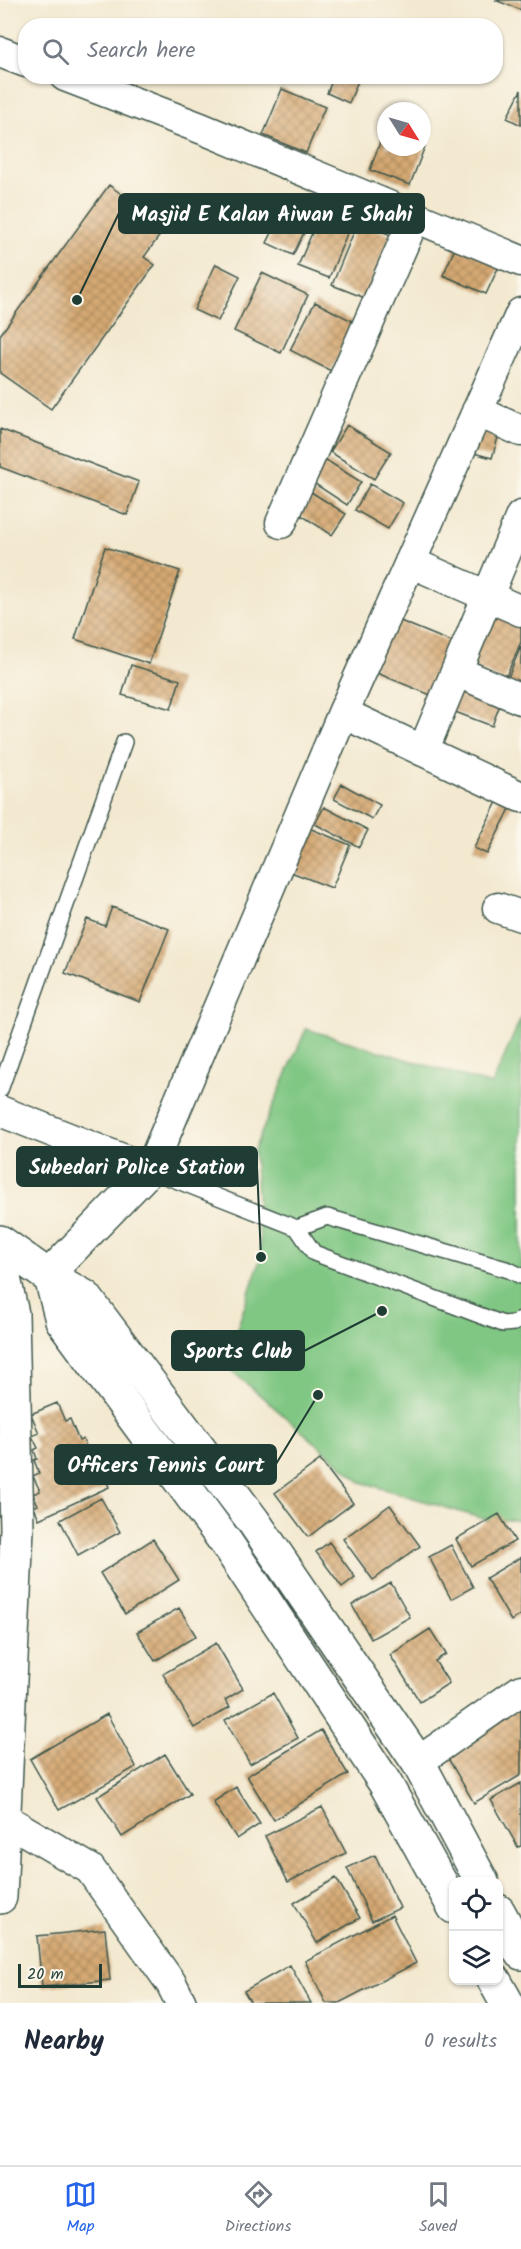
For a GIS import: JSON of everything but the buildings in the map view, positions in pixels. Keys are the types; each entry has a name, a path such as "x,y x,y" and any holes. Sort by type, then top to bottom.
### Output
{"street":[{"path":"0,52 18,59"},
{"path":"86,84 203,129 521,261"},
{"path":"281,523 415,217"},
{"path":"49,1277 150,1170 343,713 521,313"},
{"path":"477,411 521,431"},
{"path":"423,751 520,520"},
{"path":"410,562 521,611"},
{"path":"458,672 521,699"},
{"path":"343,713 521,797"},
{"path":"0,1111 150,1170"},
{"path":"0,1242 49,1277 85,1297 254,1522 418,1762 481,1877"},
{"path":"0,1260 12,1314 17,1529 0,1897"},
{"path":"49,1277 62,1320 227,1544 385,1783 449,1899"},
{"path":"418,1762 521,1690"},
{"path":"5,1819 90,1869 171,1983 181,2003"},
{"path":"503,1920 521,1953"},
{"path":"497,1985 507,2003"}],"lane":[{"path":"0,1090 124,741"},
{"path":"150,1170 297,1228 314,1253 503,1324 514,1323 521,1319"},
{"path":"297,1228 327,1217 498,1267 521,1276"}],"green space":[{"path":"521,1018 521,1520 487,1520 361,1482 225,1365 261,1257 254,1150 306,1029 492,1085"}],"place":[{"name":"Masjid E Kalan Aiwan E Shahi","path":"77,300"},
{"name":"Subedari Police Station","path":"261,1257"},
{"name":"Sports Club","path":"382,1311"},
{"name":"Officers Tennis Court","path":"318,1395"}]}
